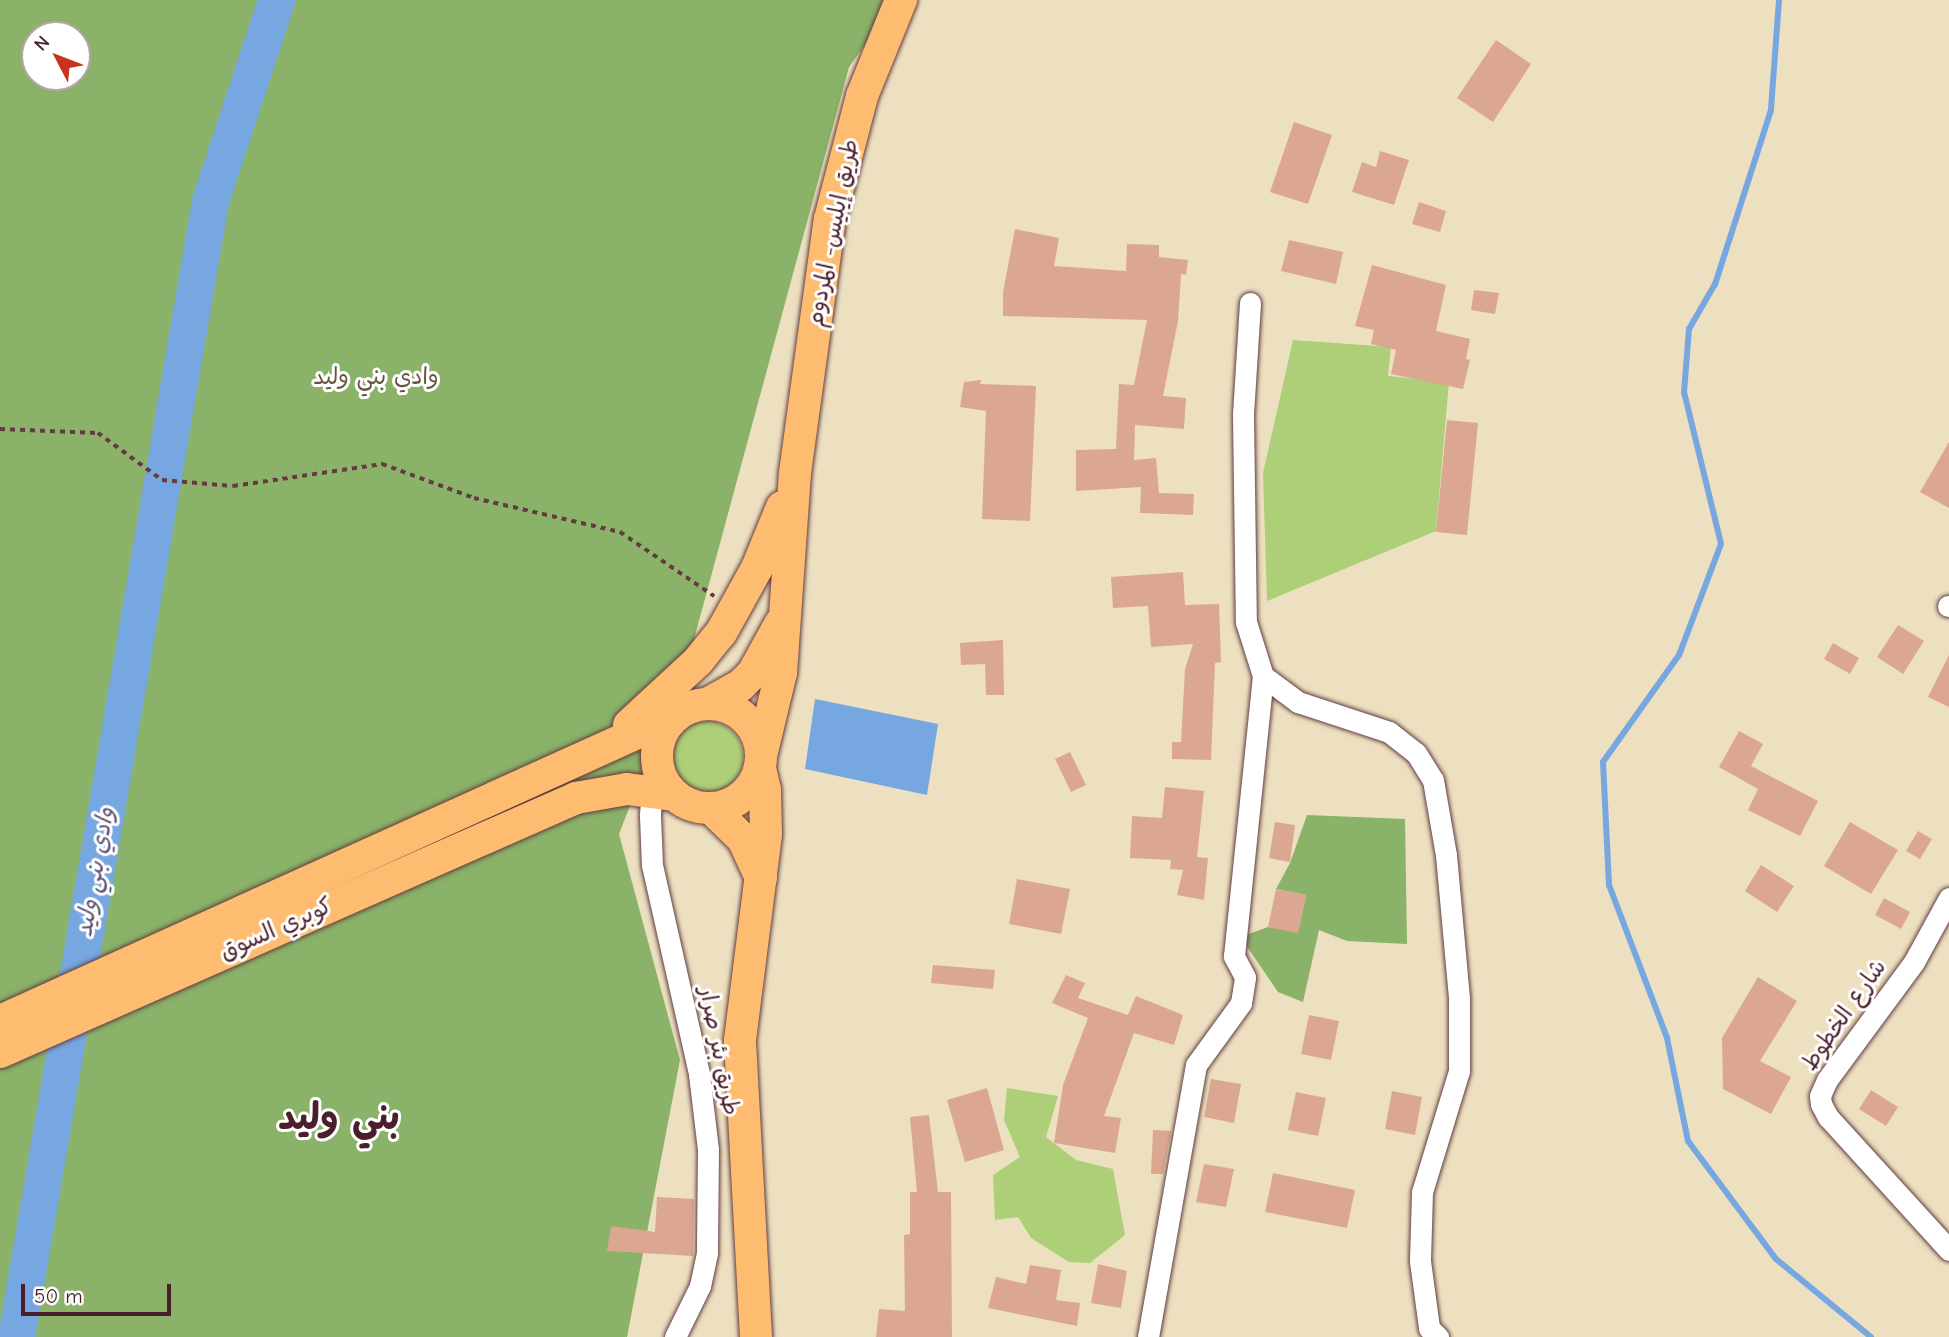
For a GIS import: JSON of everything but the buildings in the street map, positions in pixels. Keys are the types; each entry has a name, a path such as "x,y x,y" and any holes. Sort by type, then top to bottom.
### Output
{"highway":[{"name":"طريق إيليس- المردوم","path":"795,473 828,232 838,182 862,96 901,0"},
{"path":"677,715 659,742 662,787 692,806 712,809 729,805 743,796 754,783 779,692 795,473"},
{"path":"586,757 649,709 698,661 721,633 757,568 795,473"},
{"path":"586,757 677,715 708,704 740,686 764,658 783,616"},
{"path":"708,704 724,706 739,713 751,725 759,740 766,812 761,878 740,1040 756,1337"},
{"name":"كوبري السوق","path":"0,1021 586,757"},
{"name":"كوبري السوق","path":"0,1052 552,808 601,792 662,787"},
{"path":"712,809 743,839 761,878"}],"street":[{"path":"1149,1337 1196,1065 1241,1003 1245,977 1234,956 1263,676 1246,622 1243,415 1250,303"},
{"path":"1263,676 1298,702 1389,732 1416,753 1433,780 1447,868 1459,998 1459,1071 1422,1192 1420,1261 1432,1334"},
{"name":"طريق بئر صرار","path":"662,787 650,838 652,865 699,1074 708,1150 707,1253 700,1286 675,1337"},
{"name":"شارع الخطوط","path":"1949,898 1914,962 1827,1080 1821,1104 1828,1117 1949,1250"}],"path":[{"path":"0,429 98,433 162,480 233,486 382,464 474,498 620,532 716,597"}],"green space":[{"name":"وادي بني وليد","path":"0,0 897,0 849,67 693,643 619,834 680,1060 627,1337 0,1337"},
{"path":"1293,340 1391,347 1388,376 1449,382 1436,531 1267,601 1263,473"},
{"path":"707,721 727,727 737,737 743,757 737,777 727,787 707,793 687,787 677,777 671,757 677,737 687,727"},
{"path":"1307,815 1405,819 1407,944 1347,941 1319,930 1303,1002 1278,992 1246,945 1246,935 1268,927 1298,932 1306,895 1276,889 1290,863"},
{"path":"1007,1088 1058,1096 1046,1137 1076,1160 1113,1169 1125,1235 1090,1263 1069,1262 1031,1238 1018,1217 995,1220 993,1175 1020,1157 1004,1120"}],"water":[{"path":"815,699 938,724 927,795 805,769"}],"waterway":[{"name":"وادي بني وليد","path":"16,1337 210,201 276,0"},
{"path":"1779,0 1771,110 1715,284 1689,329 1684,392 1721,544 1679,655 1603,762 1609,885 1667,1038 1688,1141 1776,1259 1871,1337"}],"district":[{"name":"بني وليد","path":"339,1117"}]}
